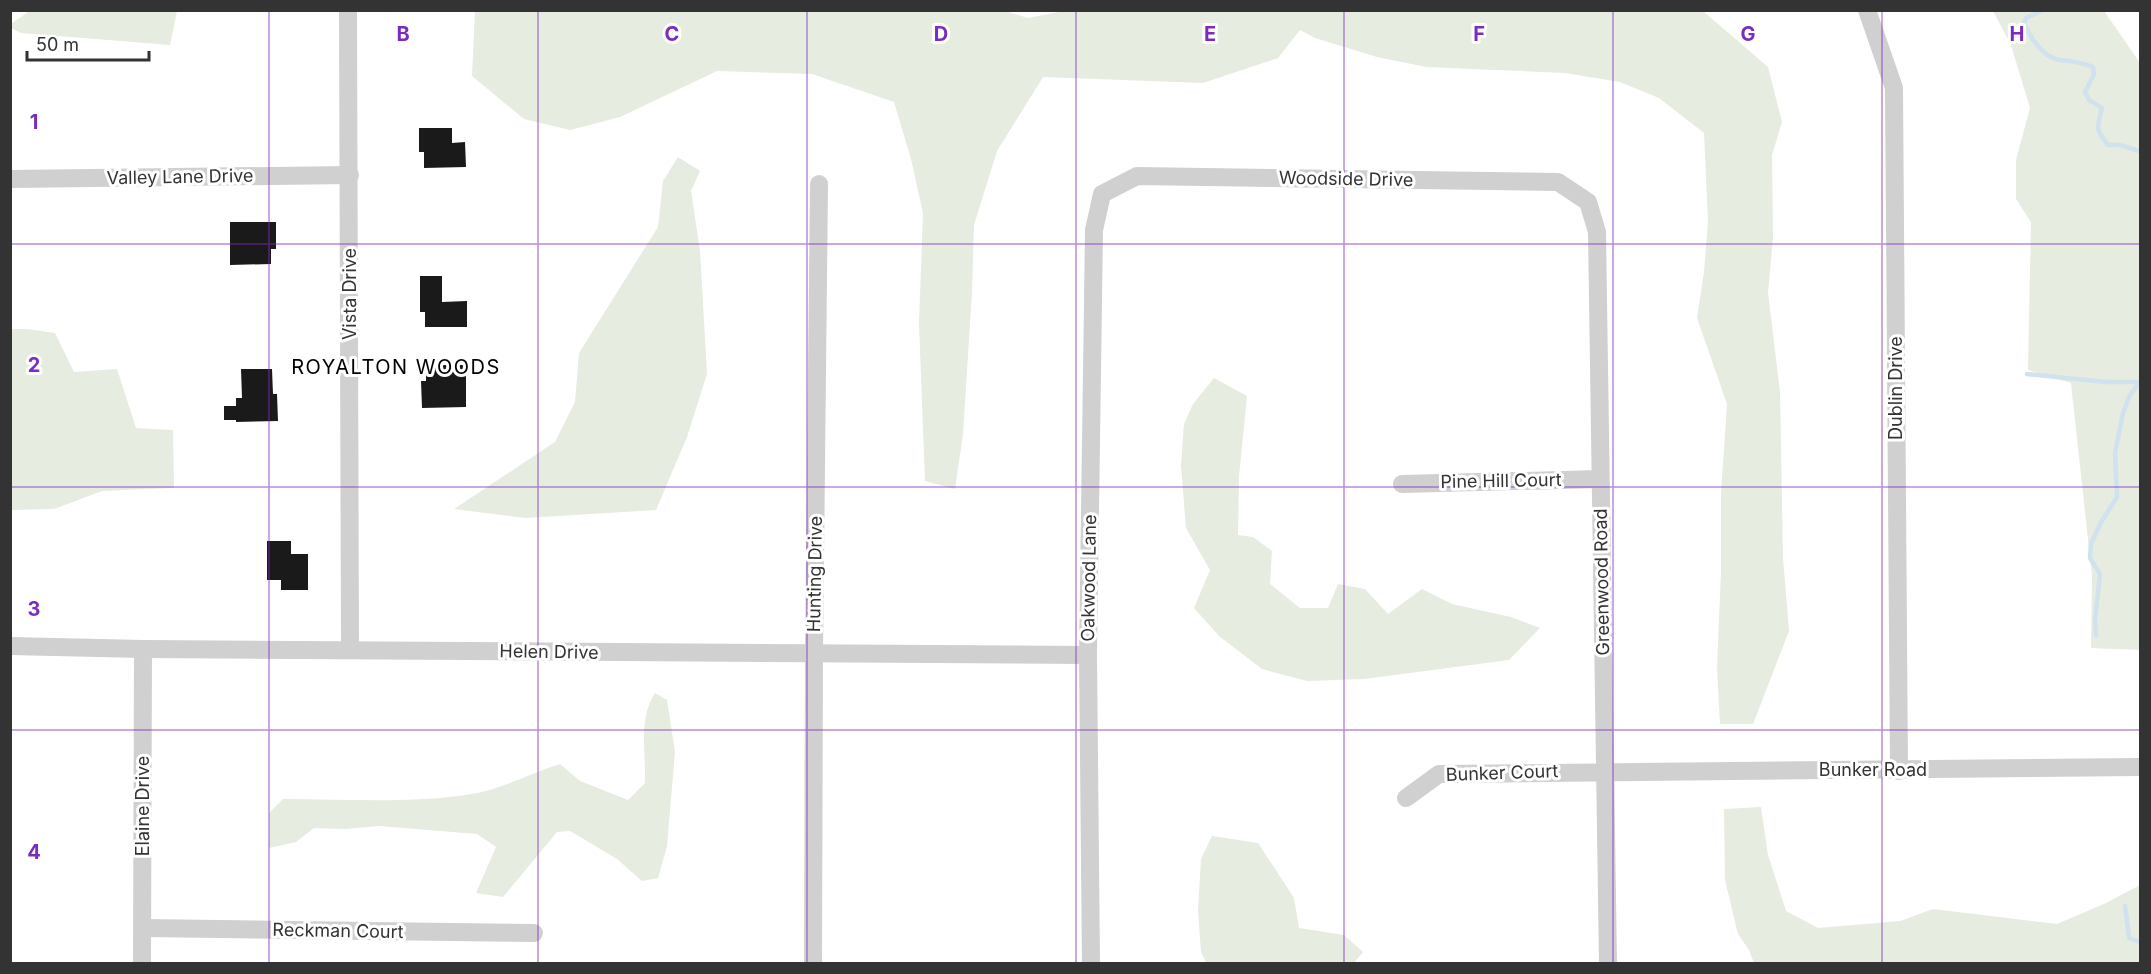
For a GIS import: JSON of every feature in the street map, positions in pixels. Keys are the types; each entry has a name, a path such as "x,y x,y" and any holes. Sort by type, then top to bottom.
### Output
{"street":[{"name":"Vista Drive","path":"348,10 350,649"},
{"name":"Dublin Drive","path":"1867,10 1894,88 1899,771"},
{"name":"Valley Lane Drive","path":"10,179 350,176"},
{"name":"Woodside Drive","path":"1102,194 1137,176 1558,182 1588,202"},
{"name":"Hunting Drive","path":"813,963 819,184"},
{"name":"Oakwood Lane","path":"1091,963 1088,655 1094,230 1102,194"},
{"name":"Greenwood Road","path":"1588,202 1597,232 1608,963"},
{"name":"Pine Hill Court","path":"1402,484 1600,479"},
{"name":"Helen Drive","path":"10,646 143,649 1088,655"},
{"name":"Elaine Drive","path":"142,963 143,649"},
{"name":"Bunker Road","path":"1606,771 1899,771 2140,767"},
{"name":"Bunker Court","path":"1406,798 1439,774 1606,771"},
{"name":"Reckman Court","path":"143,928 534,933"}],"shaded area":[{"path":"31,10 177,11 170,45 21,33 11,28 11,24"},
{"path":"1069,10 1703,11 1768,67 1782,122 1772,155 1773,238 1768,293 1780,392 1783,558 1789,631 1753,724 1720,724 1717,668 1721,494 1727,404 1697,318 1708,221 1704,133 1659,98 1620,82 1565,73 1426,67 1377,57 1315,38 1300,30 1278,58 1203,83 1043,77 997,151 974,225 963,434 955,489 925,481 919,324 923,213 911,159 894,102 812,74 717,71 620,117 570,130 524,119 472,76 475,11 1005,11 1028,18"},
{"path":"1993,11 2104,11 2140,63 2140,650 2091,648 2092,576 2071,383 2028,370 2031,222 2016,199 2016,160 2030,108 2011,45"},
{"path":"678,157 700,171 691,191 700,251 707,374 687,437 656,510 525,518 454,509 555,442 575,402 579,353 658,227 663,181"},
{"path":"10,329 55,333 74,372 117,369 136,428 173,430 174,488 102,491 54,509 11,510"},
{"path":"1214,378 1247,396 1239,476 1238,535 1253,537 1272,551 1270,584 1300,608 1328,608 1338,584 1365,589 1388,614 1422,589 1452,604 1511,617 1540,628 1509,660 1364,679 1307,681 1262,669 1219,636 1194,608 1210,570 1186,528 1181,465 1184,424 1193,404"},
{"path":"655,693 667,700 675,752 667,846 658,878 642,881 617,859 570,831 557,832 503,897 476,893 496,847 477,834 379,826 345,829 314,828 296,842 269,848 269,813 283,799 401,800 449,797 495,788 560,764 580,781 628,800 645,783 646,714"},
{"path":"1761,807 1768,855 1786,911 1818,928 1900,921 1933,909 2057,924 2106,903 2140,885 2140,963 1754,963 1749,950 1738,934 1725,880 1724,809"},
{"path":"1212,836 1258,843 1294,898 1299,928 1344,935 1363,952 1354,963 1206,963 1201,952 1198,911 1201,859"}],"building":[{"path":"419,128 452,128 452,143 465,142 466,167 424,168 424,152 419,152"},
{"path":"230,222 276,222 276,249 271,249 271,264 230,265"},
{"path":"420,276 442,276 442,302 467,301 467,327 425,327 425,312 420,312"},
{"path":"426,365 466,365 466,407 422,408 421,381 426,381"},
{"path":"241,369 272,369 273,394 277,394 278,421 224,420 224,406 236,406 236,398 242,398"},
{"path":"267,541 291,541 291,554 308,554 308,590 281,590 281,580 267,580"}],"waterway":[{"path":"2043,10 2026,18 2024,24 2034,41 2048,56 2093,67 2094,74 2085,92 2089,100 2102,108 2098,124 2099,132 2108,145 2119,145 2140,151"},
{"path":"2027,374 2106,382 2140,382"},
{"path":"2096,635 2095,620 2100,574 2090,558 2091,544 2100,524 2117,497 2115,453 2123,413 2129,397 2140,381"},
{"path":"2125,906 2129,938 2140,942"}],"district":[{"name":"ROYALTON WOODS","path":"396,367"}]}
